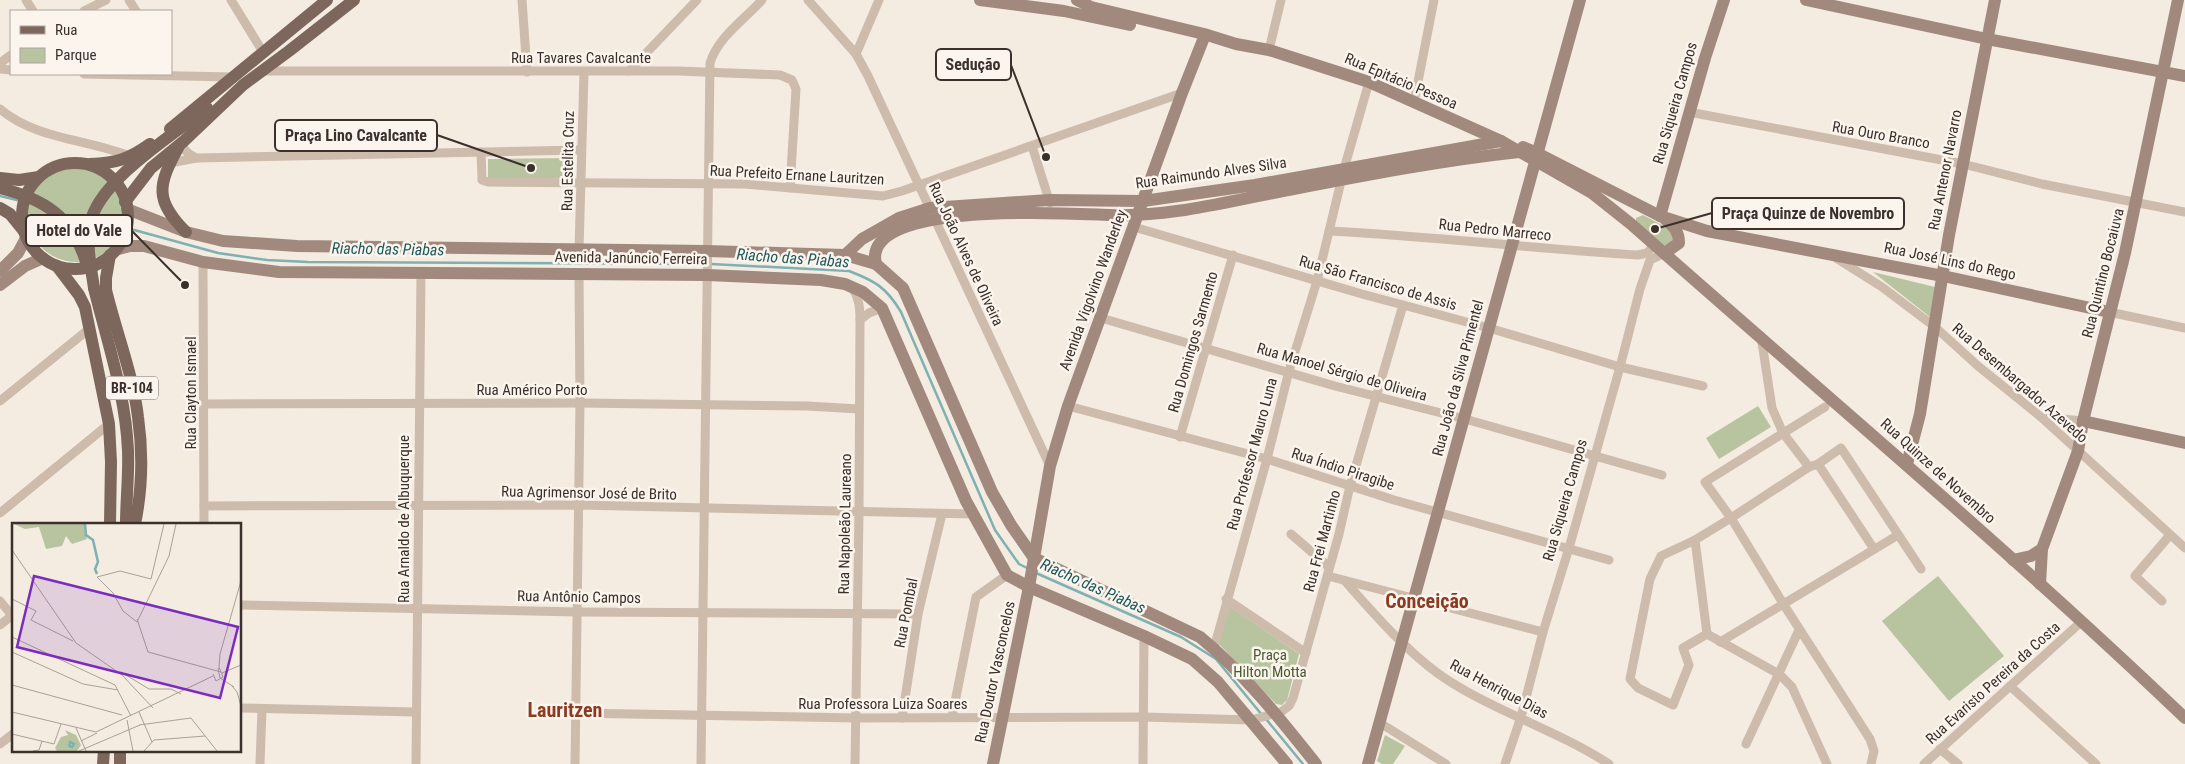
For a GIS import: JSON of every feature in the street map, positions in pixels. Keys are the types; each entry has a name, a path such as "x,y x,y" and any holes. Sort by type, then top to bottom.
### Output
{"main road":[{"path":"126,205 151,168 181,143 263,52 327,0"},
{"path":"0,178 18,180 39,177 60,166 108,164 132,157 238,81 261,71 354,0"},
{"path":"980,0 1066,5 1204,37"},
{"path":"1077,0 1091,7 1204,37"},
{"name":"Rua João da Silva Pimentel","path":"1368,764 1580,0"},
{"name":"Rua Siqueira Campos","path":"1657,214 1724,0"},
{"path":"1806,0 2021,46 2185,76"},
{"name":"Rua Antenor Navarro","path":"1907,464 1920,414 1963,164 1994,0"},
{"name":"Rua Quintino Bocaiuva","path":"2040,584 2042,549 2078,452 2083,421 2137,202 2178,0"},
{"name":"Rua Epitácio Pessoa","path":"1204,37 1269,50 1369,82 1501,142 1518,152 1536,157"},
{"name":"Avenida Vigolvino Wanderley","path":"1034,560 1050,466 1068,406 1204,37"},
{"path":"126,523 127,438 120,395 94,288 89,258 90,222 99,200 122,175 208,108 238,81"},
{"path":"1464,149 1470,141 1467,128"},
{"path":"1501,142 1536,157"},
{"name":"Rua Raimundo Alves Silva","path":"845,255 862,239 899,218 1049,200 1143,201 1203,199 1256,191 1501,142"},
{"path":"181,143 164,174 163,197 166,209 186,232"},
{"name":"Rua Raimundo Alves Silva","path":"1343,174 1518,152"},
{"name":"Rua José Lins do Rego","path":"1536,157 1657,214 1707,231 1943,276 2109,312"},
{"name":"Rua Quinze de Novembro","path":"1536,157 1592,193 1631,224 1761,336 1907,464 2185,718"},
{"path":"83,164 106,173 115,182 126,205"},
{"path":"0,271 18,253 25,235 22,219 23,203 32,185 39,177"},
{"path":"0,188 30,197 56,212 68,226 80,246 94,288"},
{"name":"Rua Raimundo Alves Silva","path":"876,264 874,255 876,246 885,238 932,213 971,215 1053,214 1136,221 1203,199"},
{"name":"Avenida Janúncio Ferreira","path":"126,205 186,232 223,241 297,246 707,251 845,255 876,264 903,288 992,492 1034,560"},
{"name":"BR-104","path":"126,205 126,227 113,252 106,278 106,290 140,429 141,483 135,523"},
{"name":"BR-104","path":"0,208 10,214 31,246 43,258 57,266 70,268 91,267 113,252"},
{"path":"1631,224 1634,216 1638,213 1657,214 1677,231 1679,243"},
{"path":"1660,249 1707,231"},
{"name":"Avenida Janúncio Ferreira","path":"113,252 130,246 144,246 203,262 279,272 707,275 821,280 852,287 863,292 882,308 972,514 1007,574 1192,659 1207,670 1287,764"},
{"path":"0,285 25,266 43,258"},
{"name":"BR-104","path":"57,266 82,300 109,424 111,462 110,523"},
{"path":"2083,421 2185,444"},
{"path":"2012,560 2031,556 2042,549"},
{"path":"1034,560 1200,637 1214,648 1276,714 1316,764"},
{"name":"Rua Doutor Vasconcelos","path":"994,764 1034,560"}],"street":[{"path":"86,10 106,0"},
{"path":"231,0 263,52"},
{"path":"522,0 527,72"},
{"path":"629,71 697,0"},
{"path":"702,764 710,72 713,54 718,44 762,0"},
{"name":"Rua João Alves de Oliveira","path":"808,0 856,54 868,76 1050,466"},
{"path":"856,54 879,0"},
{"path":"1269,50 1281,0"},
{"path":"1414,102 1434,0"},
{"name":"Rua Tavares Cavalcante","path":"261,71 629,71 780,75 792,80 795,84 797,98 790,188"},
{"name":"Rua Estelita Cruz","path":"579,250 584,72"},
{"path":"172,74 238,81"},
{"name":"Rua Professor Mauro Luna","path":"1214,648 1369,82"},
{"name":"Rua Prefeito Ernane Lauritzen","path":"481,152 482,178 485,181 709,184 790,188 883,196 1182,93"},
{"path":"0,109 23,126 108,148 132,157"},
{"name":"Rua Ouro Branco","path":"1689,112 1963,164 2042,184 2185,212"},
{"path":"181,143 188,153 196,158"},
{"path":"1032,146 1053,214"},
{"path":"170,163 196,158 581,150"},
{"name":"Rua São Francisco de Assis","path":"1136,221 1233,255 1316,281 1489,328 1620,367 1703,386"},
{"name":"Rua Pedro Marreco","path":"1329,231 1638,255 1660,249"},
{"name":"Rua Siqueira Campos","path":"1505,764 1521,717 1543,632 1569,548 1646,269 1650,260 1660,249"},
{"name":"Rua Desembargador Azevedo","path":"1827,253 1882,287 1935,327 1978,366 2041,417 2185,548"},
{"name":"Rua Domingos Sarmento","path":"1180,437 1233,255"},
{"name":"Rua Clayton Ismael","path":"203,262 204,523"},
{"name":"Rua Arnaldo de Albuquerque","path":"416,764 418,404 421,273"},
{"path":"575,764 580,274"},
{"name":"Rua Napoleão Laureano","path":"852,287 858,295 860,304 855,764"},
{"name":"Rua Frei Martinho","path":"1276,714 1286,709 1293,698 1350,486 1403,305"},
{"path":"860,320 869,313 882,308"},
{"name":"Rua José Lins do Rego","path":"2109,312 2185,328"},
{"name":"Rua Manoel Sérgio de Oliveira","path":"1101,318 1662,476"},
{"path":"0,401 89,329"},
{"path":"1761,336 1772,408 1783,433 1809,467"},
{"name":"Rua Américo Porto","path":"205,404 580,403 807,406 859,410"},
{"name":"Rua Índio Piragibe","path":"1068,406 1267,460 1438,512 1609,560"},
{"path":"1825,407 1705,482 1731,518 1799,630 1870,739 1874,751 1871,764"},
{"path":"2041,417 2083,421"},
{"path":"0,514 109,424"},
{"path":"1706,634 1683,648 1689,665 1673,705 1638,688 1630,679 1650,579 1661,556 1695,540 1841,448 1921,569"},
{"path":"1818,464 1874,550"},
{"name":"Rua Agrimensor José de Brito","path":"204,506 578,505 972,514"},
{"name":"Rua Pombal","path":"902,718 918,614 942,514"},
{"path":"1291,534 1328,572 1345,581 1543,632"},
{"path":"1720,642 1898,535"},
{"path":"2162,601 2135,576 2170,535"},
{"path":"1695,540 1706,634"},
{"path":"952,717 976,597 1007,574"},
{"name":"Rua Henrique Dias","path":"1345,581 1402,642 1442,676 1498,707 1582,746 1609,764"},
{"path":"1226,599 1306,653"},
{"path":"0,601 12,615"},
{"name":"Rua Antônio Campos","path":"241,604 417,610 485,609 578,612 918,614"},
{"path":"0,625 12,617"},
{"name":"Rua Evaristo Pereira da Costa","path":"1924,764 2081,622"},
{"path":"1746,744 1799,630"},
{"path":"1706,634 1779,674 1792,687 1827,764"},
{"path":"1143,764 1144,636"},
{"path":"2010,686 2096,764"},
{"path":"241,708 416,712"},
{"path":"260,764 262,709"},
{"name":"Rua Professora Luiza Soares","path":"575,714 855,718 1144,717 1251,720 1276,714"},
{"path":"1380,723 1446,764"},
{"path":"0,744 12,735"},
{"path":"1940,749 1958,764"}],"green space":[{"path":"574,158 574,178 488,179 488,159"},
{"path":"76,166 94,170 110,180 120,196 124,214 120,232 110,248 94,258 76,262 58,258 42,248 32,232 28,214 32,196 42,180 58,170"},
{"path":"1643,215 1666,227 1675,237 1668,246 1662,245 1636,222 1636,218"},
{"path":"1873,272 1935,287 1930,317"},
{"path":"1758,406 1771,427 1719,459 1706,438"},
{"path":"1938,576 2004,656 1949,701 1882,621"},
{"name":"Praça Hilton Motta","path":"1229,606 1299,654 1287,700 1282,705 1276,704 1218,643"},
{"path":"1385,735 1405,746 1393,764 1382,764 1377,761"}],"waterway":[{"name":"Riacho das Piabas","path":"0,196 21,201"},
{"name":"Riacho das Piabas","path":"127,228 218,253 267,260 308,262 705,264"},
{"name":"Riacho das Piabas","path":"711,264 849,271 866,278 885,291 901,312 995,530 1019,564 1027,568"},
{"name":"Riacho das Piabas","path":"1036,573 1181,637 1216,659 1262,715"},
{"name":"Riacho das Piabas","path":"1266,719 1303,764"}],"place":[{"name":"Sedução","path":"1046,157"},
{"name":"Praça Lino Cavalcante","path":"531,168"},
{"name":"Praça Quinze de Novembro","path":"1655,229"},
{"name":"Hotel do Vale","path":"185,285"}],"district":[{"name":"Conceição","path":"1427,601"},
{"name":"Lauritzen","path":"565,710"}]}
